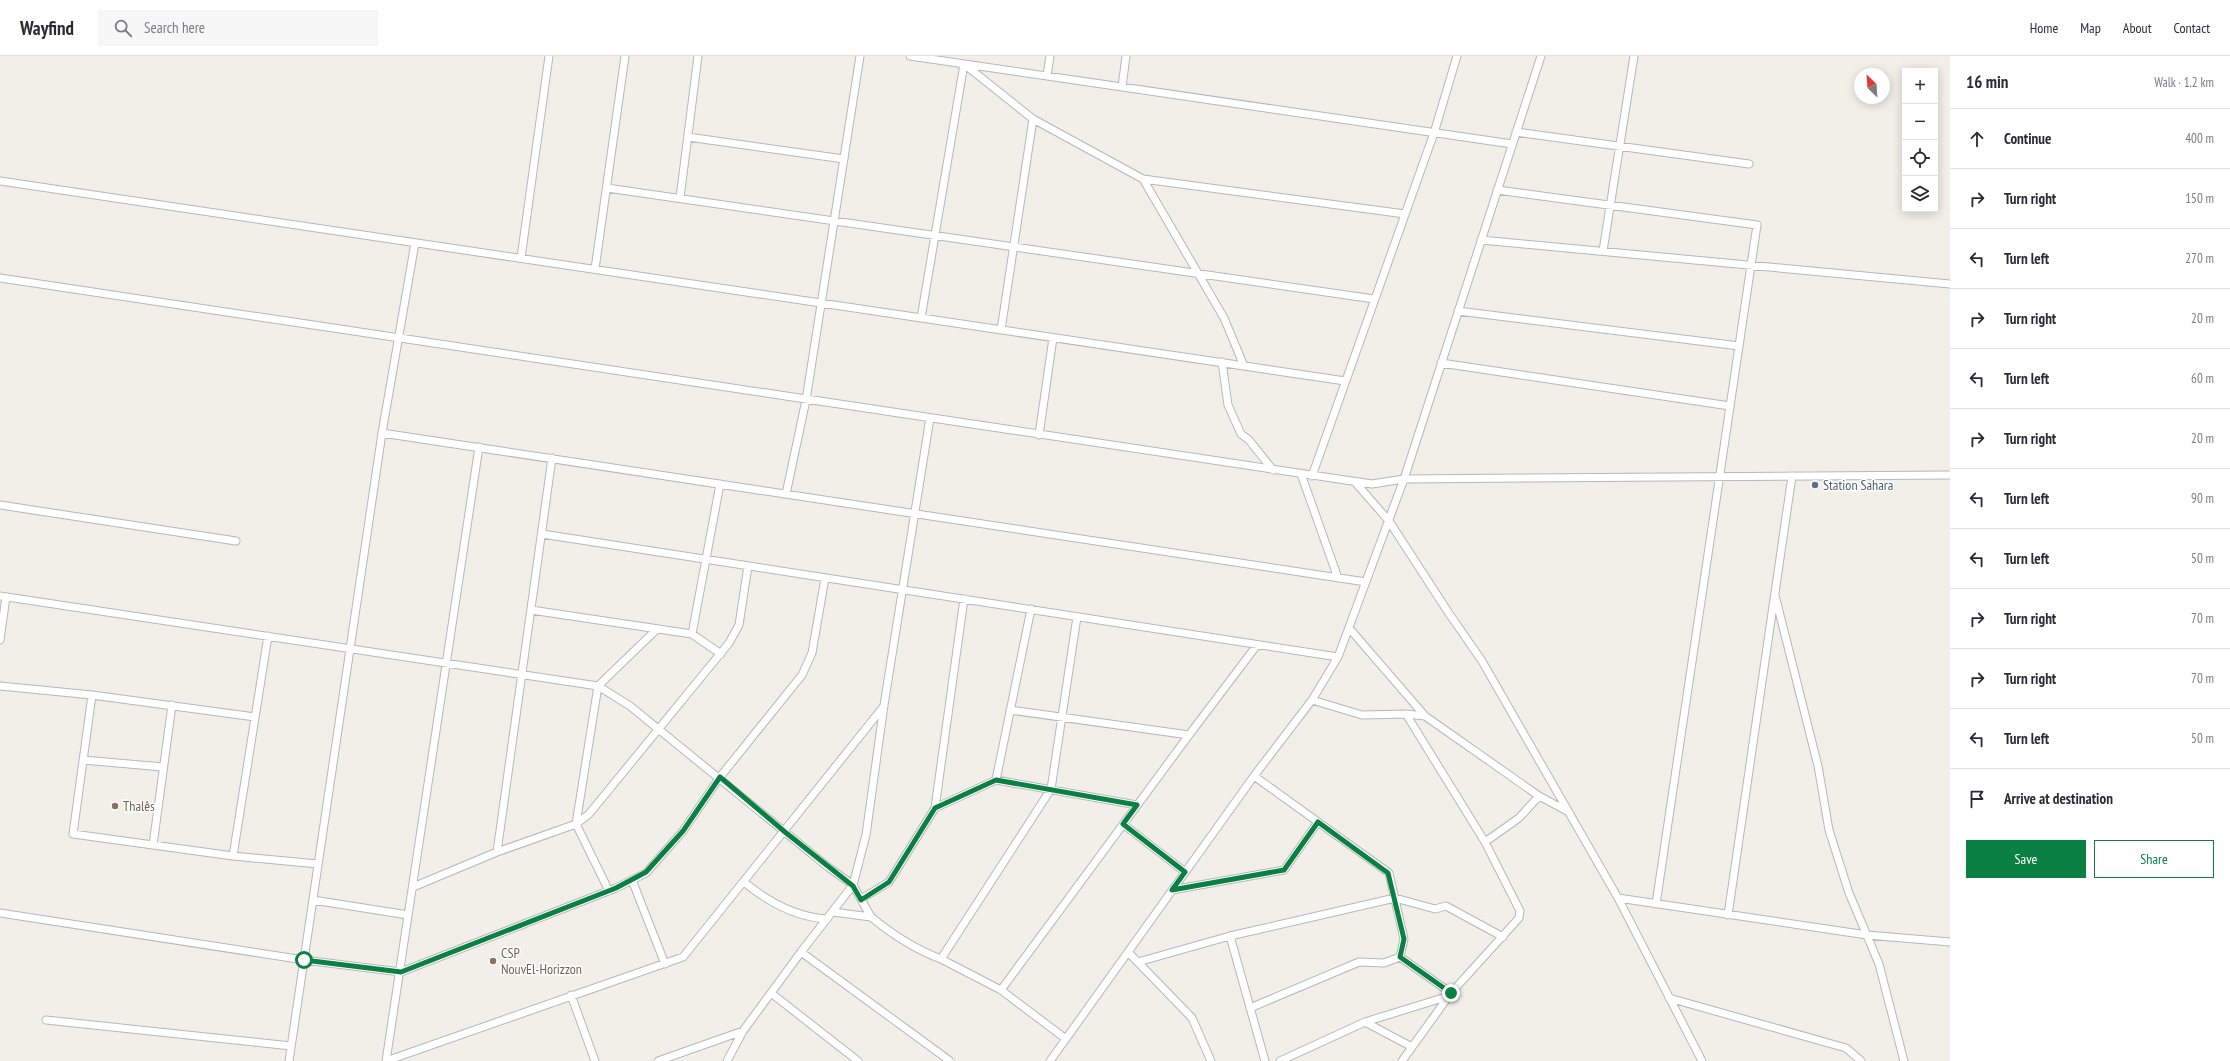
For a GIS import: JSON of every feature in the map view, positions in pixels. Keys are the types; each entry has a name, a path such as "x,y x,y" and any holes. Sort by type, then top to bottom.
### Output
{"street":[{"path":"521,258 549,56"},
{"path":"595,270 625,56"},
{"path":"680,198 698,56"},
{"path":"786,494 806,400 860,56"},
{"path":"910,56 1512,144"},
{"path":"1046,76 1050,56"},
{"path":"1122,87 1126,56"},
{"path":"1312,476 1434,133 1457,56"},
{"path":"1054,1060 1066,1039 1172,890 1254,776 1312,700 1338,657 1404,479 1541,56"},
{"path":"1603,252 1634,56"},
{"path":"964,64 1033,119 1143,179 1405,214"},
{"path":"921,318 964,64"},
{"path":"1000,330 1033,119"},
{"path":"1516,132 1749,164"},
{"path":"688,137 844,159"},
{"path":"1143,179 1196,274 1224,318 1244,366"},
{"path":"0,181 1345,381"},
{"path":"607,188 1374,300"},
{"path":"1497,190 1757,225 1656,904"},
{"path":"1481,240 1950,284"},
{"path":"289,1061 382,433 415,243"},
{"path":"0,278 1372,484 1404,479 1950,475"},
{"path":"1458,311 1739,346"},
{"path":"1039,435 1053,338"},
{"path":"1222,362 1228,405 1241,434 1250,440 1273,470"},
{"path":"1441,363 1730,406"},
{"path":"729,1060 743,1031 801,952 853,886 866,835 884,705 930,418"},
{"path":"382,433 1366,582"},
{"path":"479,447 445,663 401,972 386,1061 683,957 785,832 884,705"},
{"path":"497,852 552,458"},
{"path":"1301,474 1338,578"},
{"path":"1728,915 1792,476"},
{"path":"1355,482 1389,521 1448,612 1482,661 1618,898 1702,1061"},
{"path":"692,634 720,484"},
{"path":"0,505 236,541"},
{"path":"542,534 1338,657"},
{"path":"413,887 497,852 576,824 590,814 730,643 739,625 748,566"},
{"path":"0,913 304,960 401,972 609,891 646,872 683,831 720,777 802,675 812,653 825,578"},
{"path":"1775,595 1818,766 1829,830 1849,893 1879,964 1904,1061"},
{"path":"0,640 3,597 598,686 630,706 720,777 785,832 853,886 871,917 895,937 920,951 941,959 1001,990 1066,1039"},
{"path":"861,900 889,882 935,808 964,599"},
{"path":"996,780 1031,609"},
{"path":"531,610 692,634 721,654"},
{"path":"941,959 1051,789 1077,617"},
{"path":"1349,628 1424,716 1539,796 1569,812"},
{"path":"609,891 576,824 598,686 657,629"},
{"path":"233,856 268,636"},
{"path":"1001,990 1188,735 1257,645"},
{"path":"0,686 92,694 255,717"},
{"path":"92,694 73,834 233,856 318,864"},
{"path":"1312,700 1362,716 1406,714 1424,716"},
{"path":"153,845 172,705"},
{"path":"1010,710 1188,735"},
{"path":"1402,1061 1450,994 1503,937 1519,918 1520,911 1485,842 1406,714"},
{"path":"83,760 163,767"},
{"path":"1254,776 1388,873 1404,939 1400,957"},
{"path":"935,808 996,780 1137,805"},
{"path":"1485,842 1519,818 1539,796"},
{"path":"1172,890 1284,870 1318,822"},
{"path":"1123,824 1185,872"},
{"path":"632,880 665,964"},
{"path":"744,882 758,893 778,905 808,918 827,919"},
{"path":"1138,962 1230,936 1395,898 1435,909 1446,906 1503,937"},
{"path":"1618,898 1867,935 1950,942"},
{"path":"313,900 408,915"},
{"path":"832,912 871,917"},
{"path":"1230,936 1265,1061"},
{"path":"801,952 950,1061"},
{"path":"1128,952 1192,1018 1211,1061"},
{"path":"1400,957 1450,994"},
{"path":"1250,1008 1359,962 1384,963 1400,957"},
{"path":"771,994 858,1061"},
{"path":"1280,1061 1365,1022 1450,994"},
{"path":"571,995 595,1061"},
{"path":"1669,998 1846,1048 1861,1061"},
{"path":"46,1020 291,1046"},
{"path":"1365,1022 1412,1047"},
{"path":"658,1061 743,1031"}],"place":[{"name":"Station Sahara","path":"1815,485"},
{"name":"Thalês","path":"115,806"},
{"name":"CSP NouvEl-Horizzon","path":"493,961"}],"route":[{"path":"304,960 401,972 616,888 646,872 683,831 720,777 785,832 853,886 861,900 889,882 935,808 996,780 1137,805 1123,824 1185,872 1172,890 1284,870 1318,822 1388,873 1404,939 1400,957 1451,993"}]}
